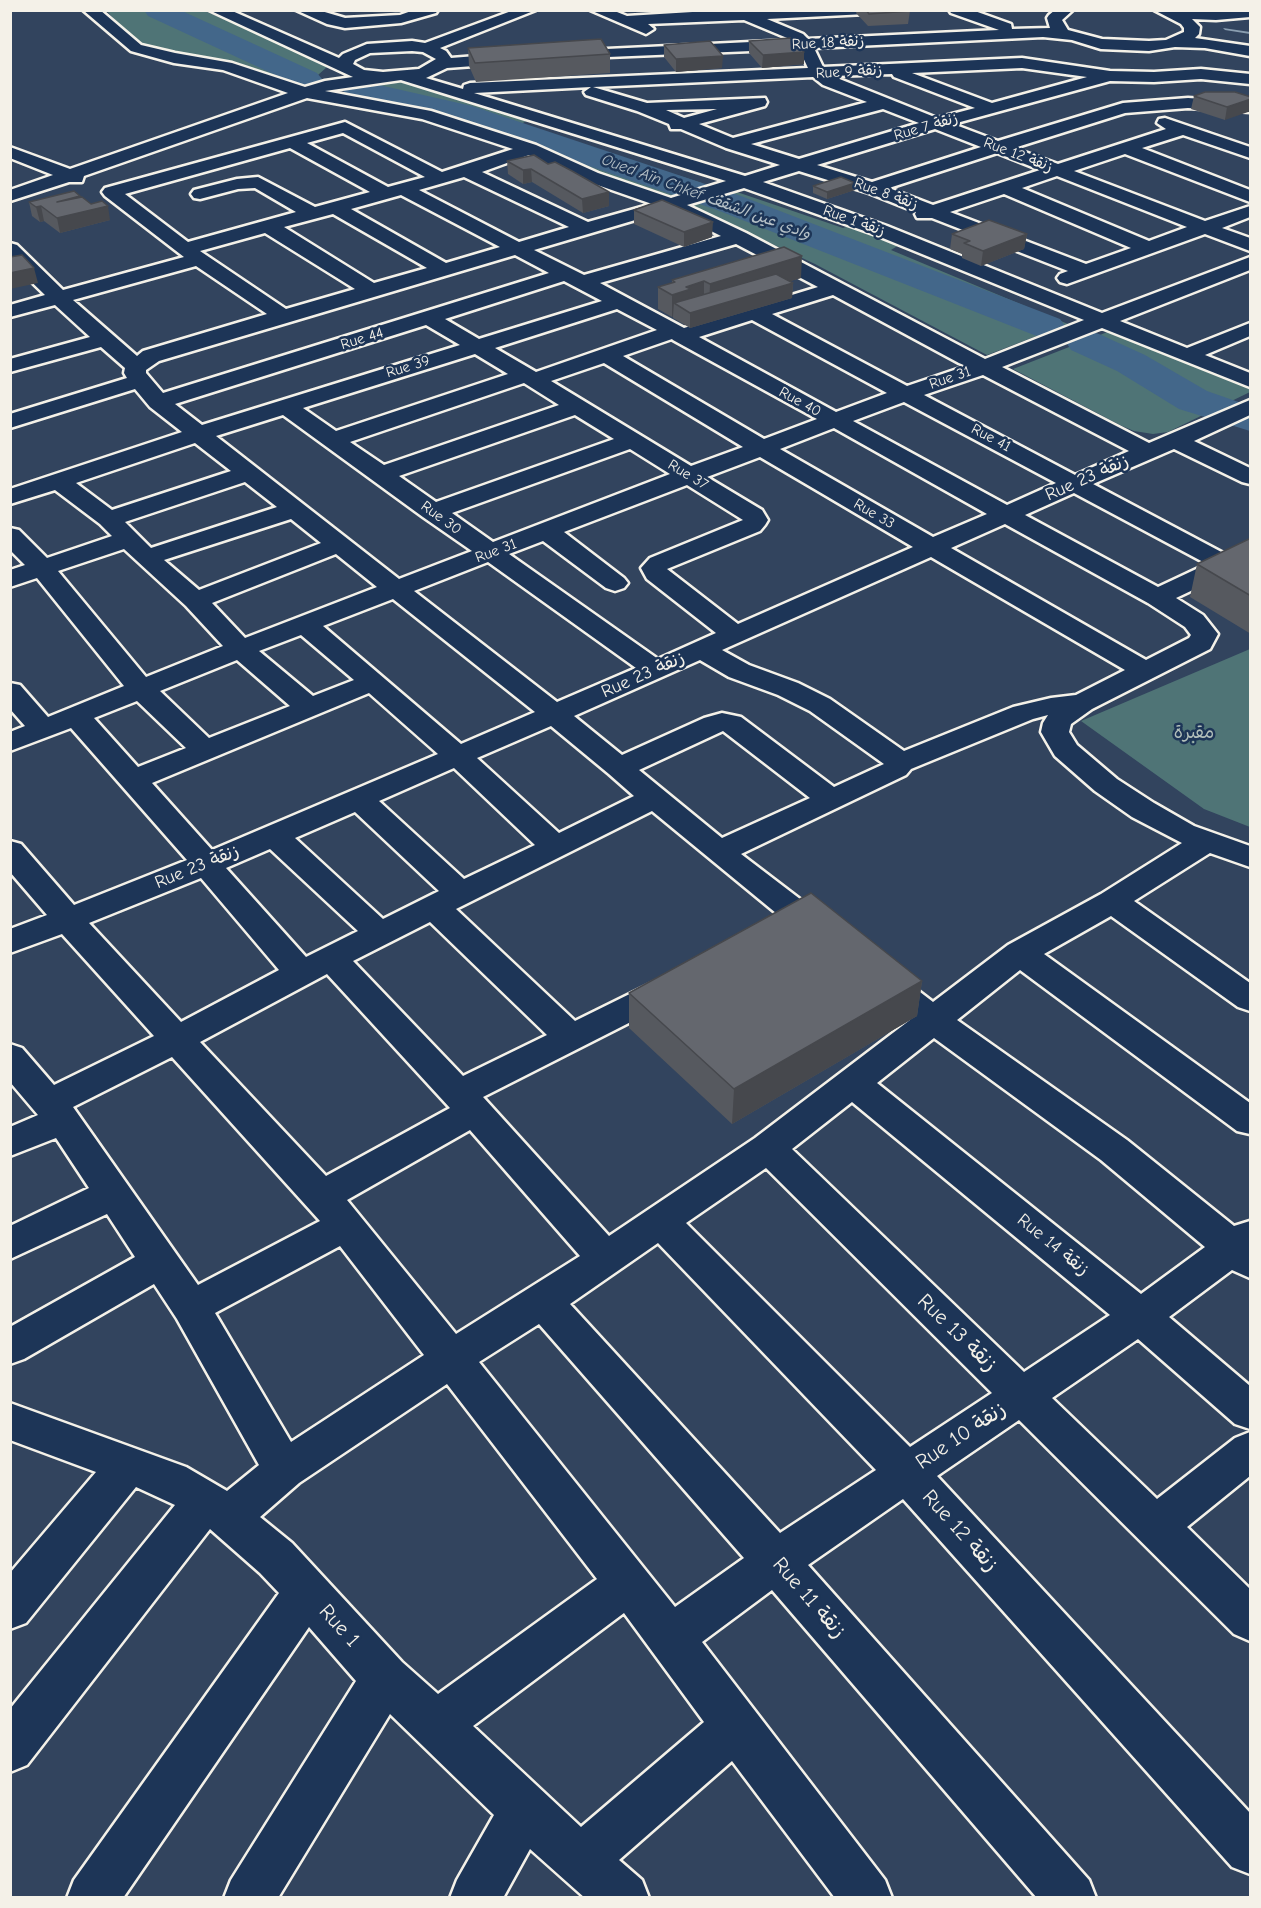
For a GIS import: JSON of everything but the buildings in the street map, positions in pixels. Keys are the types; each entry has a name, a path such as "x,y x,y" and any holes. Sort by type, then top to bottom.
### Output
{"street":[{"path":"90,10 136,48 174,58 226,66 303,92 425,115 530,149 592,177 680,201 739,237 834,288 1148,451"},
{"path":"216,10 360,74 383,77"},
{"path":"303,10 332,21 345,23 401,20 431,10"},
{"path":"429,49 529,10"},
{"path":"597,10 672,41"},
{"path":"624,21 739,13 866,10"},
{"path":"956,10 1010,30"},
{"path":"1165,12 1231,15 1251,13"},
{"path":"1165,12 1186,21 1192,27 1191,32"},
{"path":"739,13 801,41 818,73"},
{"path":"1056,14 1055,25 1071,36"},
{"name":"Rue 18 زنقة","path":"1010,30 1048,23 1056,14"},
{"path":"1174,42 1207,21 1231,15"},
{"path":"464,19 483,27"},
{"name":"Rue 18 زنقة","path":"552,52 672,41 801,41 1010,30 1071,36 1101,44 1125,46 1149,46 1174,42"},
{"path":"1191,32 1205,43"},
{"path":"1174,42 1205,43 1251,51"},
{"path":"325,86 337,79 346,67 345,61 349,57 380,47"},
{"path":"10,196 303,92 325,86 383,77 422,74 458,61 529,53 380,47 304,48"},
{"path":"429,49 444,59 440,66 440,79 447,89"},
{"name":"Rue 9 زنقة","path":"447,89 1029,63 1110,76 1154,77 1208,74 1251,79"},
{"path":"889,70 991,108"},
{"name":"Rue 12 زنقة","path":"818,73 829,82 1251,245"},
{"name":"Rue 1 زنقة","path":"403,76 743,181 880,230 1251,381"},
{"name":"Rue 7 زنقة","path":"10,421 138,374 151,356 938,123 1110,76"},
{"name":"Rue 8 زنقة","path":"574,84 602,96 642,107 685,123 732,144 872,188 1086,271"},
{"path":"1066,88 1251,153"},
{"name":"Rue 8 زنقة","path":"642,107 759,102 685,123"},
{"path":"732,144 884,103"},
{"path":"872,188 1123,108 1154,104 1198,103 1251,107"},
{"path":"261,107 292,114"},
{"path":"313,119 345,127 440,178"},
{"path":"880,230 1126,148 1240,122"},
{"path":"619,144 685,123"},
{"path":"111,192 345,127"},
{"name":"Rue 40","path":"291,141 517,249 627,306 1157,597 1194,621 1205,634 1200,643 1144,670"},
{"path":"1126,148 1251,196"},
{"path":"10,311 59,298 192,254 260,228 466,171 530,149"},
{"path":"10,152 111,192 192,254 283,316"},
{"path":"466,171 586,228"},
{"path":"166,175 217,206"},
{"path":"200,194 237,184 258,182 311,213"},
{"path":"1004,188 1150,249"},
{"path":"335,207 444,270"},
{"path":"1032,292 1251,211"},
{"path":"235,218 260,228 372,291"},
{"name":"Rue 44","path":"158,402 233,378 358,361 384,332 574,278 739,237"},
{"path":"10,249 138,374 158,402 292,510 555,714 719,852 934,1021 1114,1150 1245,1248"},
{"path":"765,270 786,262"},
{"name":"Rue 31","path":"10,742 240,649 396,591 690,475 1103,321 1251,263"},
{"path":"333,440 530,377 834,288"},
{"path":"338,301 384,332"},
{"name":"Rue 39","path":"10,497 285,406 358,361 476,345 627,306 656,304"},
{"name":"Rue 41","path":"754,312 1227,565"},
{"name":"Rue 37","path":"429,318 530,377 575,407 753,515 755,523 659,563 655,571 735,635"},
{"path":"1187,355 1251,329"},
{"path":"10,366 104,339"},
{"path":"190,345 233,378"},
{"name":"Rue 33","path":"606,355 1144,670"},
{"name":"Rue 30","path":"285,406 656,670"},
{"path":"382,474 575,407"},
{"name":"Rue 23 زنقة","path":"10,942 207,864 359,799 702,650 1249,407"},
{"path":"432,512 630,441"},
{"path":"1174,441 1251,477"},
{"path":"109,519 248,473"},
{"path":"59,481 109,519 138,549 195,600 240,649 309,707"},
{"path":"10,579 42,568 138,549 292,510"},
{"path":"546,531 615,583"},
{"path":"10,535 42,568 141,689 205,750"},
{"path":"195,600 338,545"},
{"path":"1157,597 1251,554"},
{"path":"305,625 458,756 556,847"},
{"path":"702,650 739,672 788,688 820,705 890,754 899,763"},
{"path":"1144,670 1082,703 1061,718 1056,727 1058,740 1065,750 1107,785 1143,810 1183,833 1251,857"},
{"path":"133,780 373,682"},
{"path":"10,691 43,729"},
{"path":"719,852 896,769 899,763 1023,713 1051,706 1082,703"},
{"path":"76,716 301,973"},
{"path":"619,768 722,722 730,723 832,800"},
{"path":"10,1142 55,1112 176,1040 301,973 654,798"},
{"path":"359,799 447,901 571,1037"},
{"path":"274,835 380,934"},
{"path":"10,1748 217,1509 284,1470 452,1358 543,1301 768,1148 1020,953 1112,901 1206,842"},
{"path":"10,851 176,1040 334,1210 671,1637 867,1898"},
{"path":"1112,901 1251,999"},
{"path":"774,936 806,920"},
{"path":"1020,953 1251,1121"},
{"path":"331,958 467,1102 606,1259"},
{"path":"191,1306 334,1210 467,1102 571,1037 699,973"},
{"path":"10,1057 55,1112 114,1193 191,1306 284,1470"},
{"name":"Rue 14 زنقة","path":"852,1082 1140,1316 1251,1411"},
{"name":"Rue 13 زنقة","path":"768,1148 1251,1618"},
{"path":"10,1244 114,1193"},
{"name":"Rue 12 زنقة","path":"660,1221 906,1472 1251,1849"},
{"name":"Rue 10 زنقة","path":"671,1637 776,1561 906,1472 1245,1248"},
{"path":"10,1347 160,1261"},
{"name":"Rue 11 زنقة","path":"543,1301 776,1561 1071,1898"},
{"name":"Rue 1","path":"14,1425 129,1464 171,1481 217,1509 276,1558 385,1678 524,1810 624,1898"},
{"path":"1155,1526 1251,1451"},
{"path":"10,1608 129,1464"},
{"path":"436,1724 628,1583"},
{"path":"92,1898 307,1590"},
{"path":"249,1898 385,1678"},
{"path":"581,1860 736,1726"},
{"path":"475,1898 524,1810"}],"green space":[{"path":"107,11 205,11 325,64 327,67 318,75 289,83 237,63 190,58 150,48 131,39"},
{"path":"390,82 410,82 526,121 520,125 702,183 704,186 665,197 534,147 535,142 451,117 345,95 362,87"},
{"path":"734,191 843,228 852,225 899,245 891,250 1068,324 987,355 815,264 691,206"},
{"path":"1110,331 1250,389 1250,392 1168,432 1153,434 1134,431 1120,425 1013,369"},
{"name":"مقبرة","path":"1250,649 1250,827 1204,809 1081,721"}],"waterway":[{"name":"Oued Aïn Chkef وادي عين الشقف","path":"157,10 307,79"},
{"path":"1225,29 1250,33"},
{"name":"Oued Aïn Chkef وادي عين الشقف","path":"357,89 461,112 729,203 1047,327"},
{"name":"Oued Aïn Chkef وادي عين الشقف","path":"1085,342 1131,363 1193,400 1250,419"}]}
